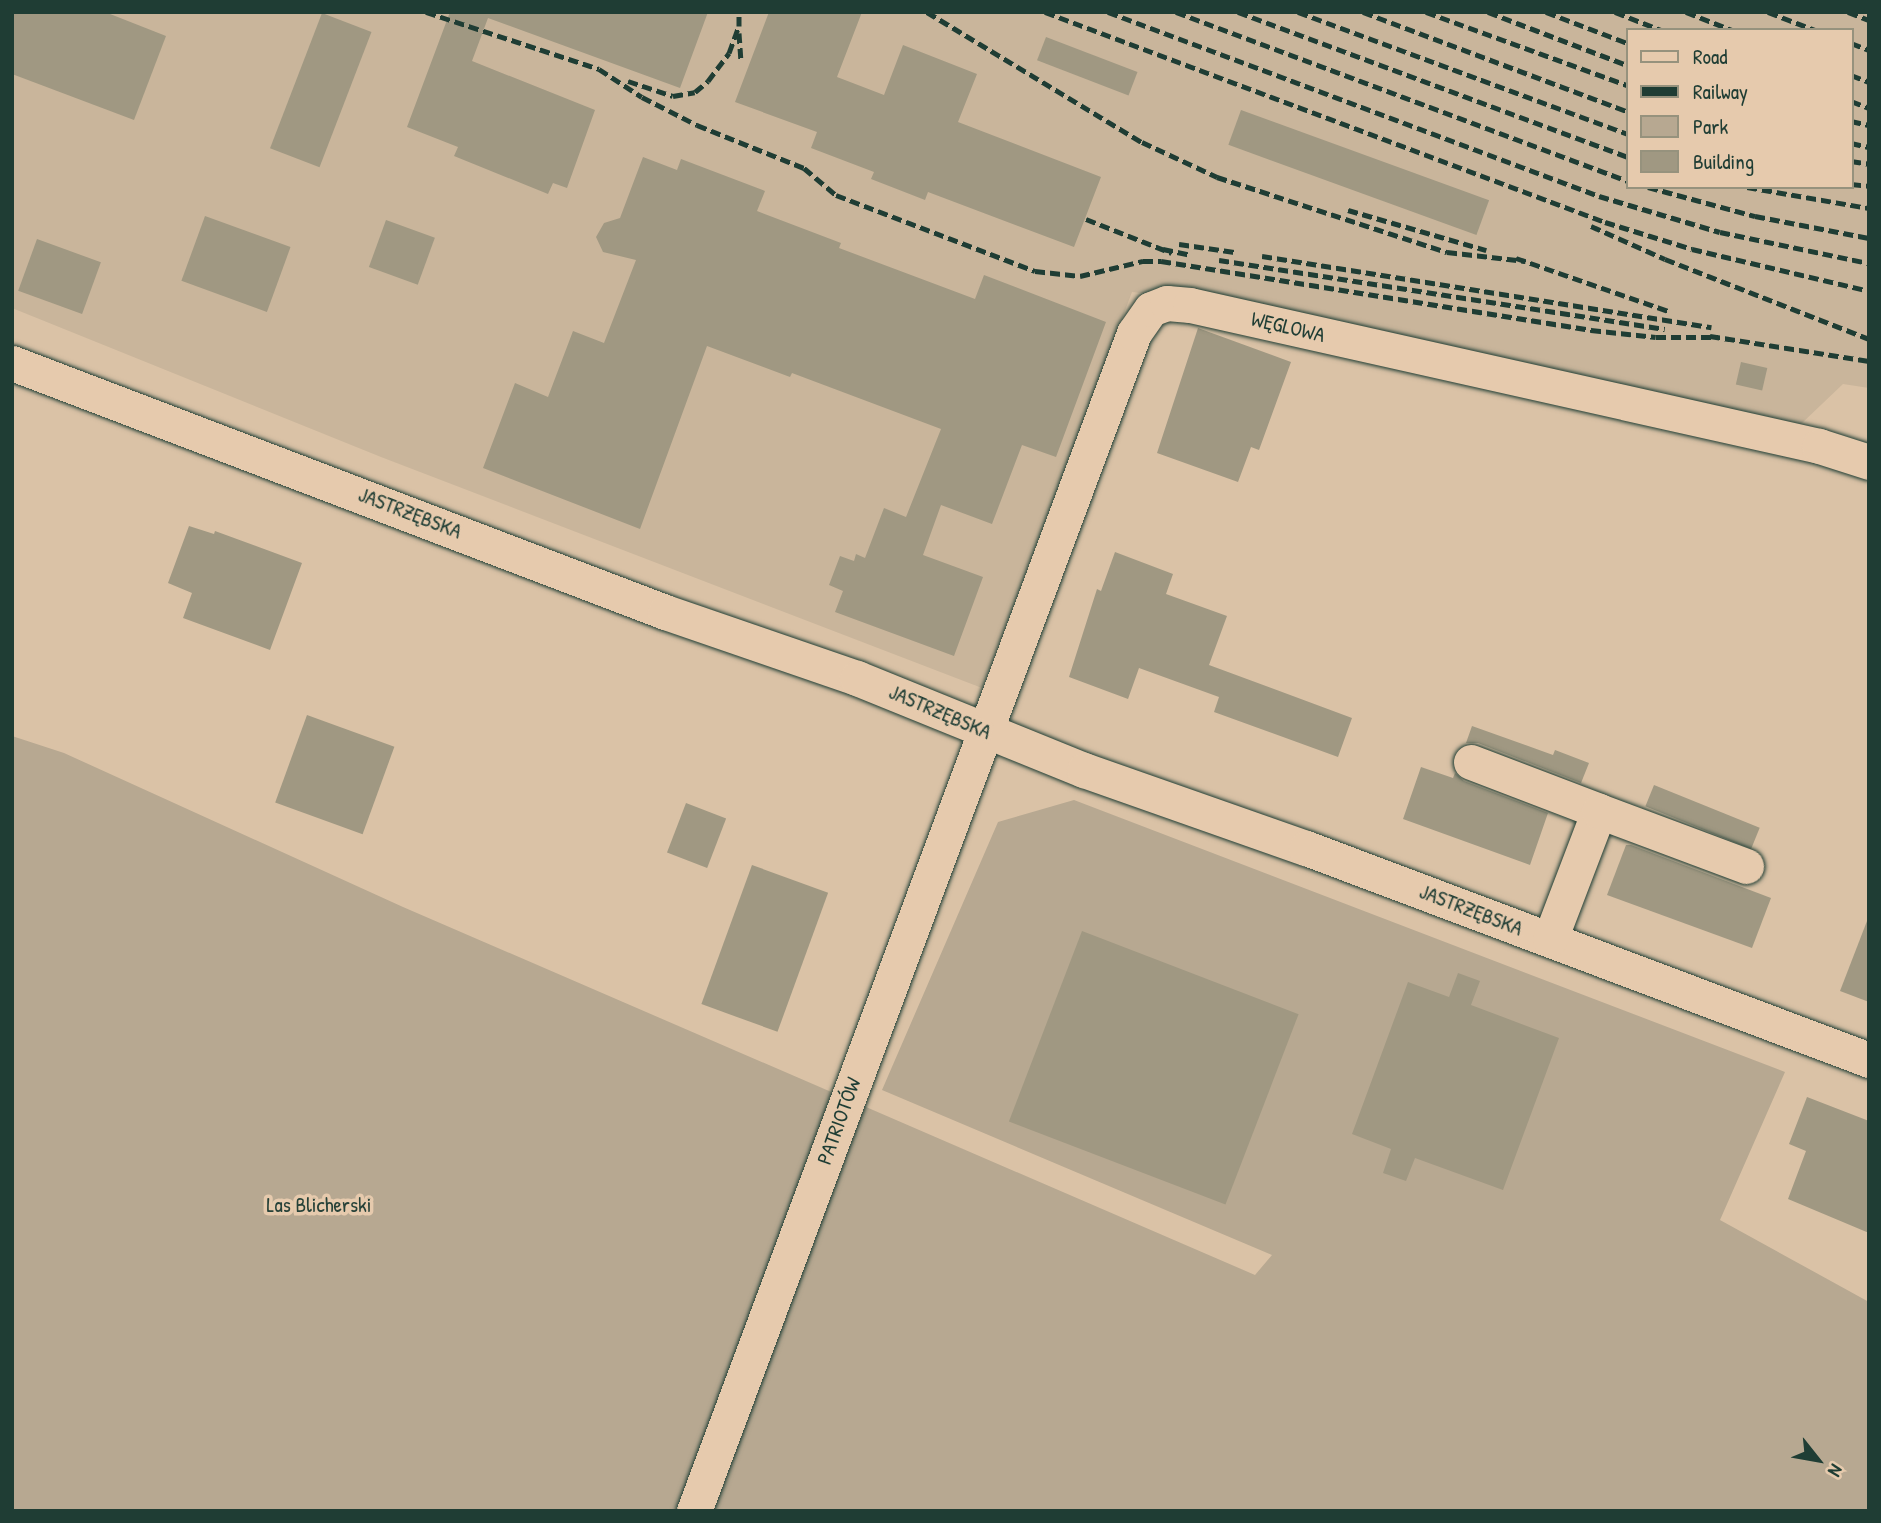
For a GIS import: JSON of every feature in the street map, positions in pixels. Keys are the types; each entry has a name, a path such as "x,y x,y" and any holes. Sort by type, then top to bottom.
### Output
{"street":[{"name":"WĘGLOWA","path":"985,732 1134,334 1147,313 1161,304 1203,308 1819,446 1869,462"},
{"name":"JASTRZĘBSKA","path":"12,363 666,612 858,678 985,732 1869,1059"},
{"name":"PATRIOTÓW","path":"694,1511 985,732"},
{"path":"1471,762 1746,866"},
{"path":"1550,939 1599,811"}],"shaded area":[{"path":"12,12 1869,12 1869,388 1843,384 1801,424 1234,303 1132,292 982,688 381,457 12,308"}],"green space":[{"name":"Las Blicherski","path":"12,736 64,753 403,907 1255,1275 1272,1255 882,1090 998,822 1074,800 1785,1072 1720,1220 1869,1302 1869,1511 12,1511"}],"building":[{"path":"12,12 105,12 166,36 134,120 12,74"},
{"path":"450,12 708,12 680,88 488,18 472,61 595,110 567,188 553,183 548,194 454,156 458,147 407,127"},
{"path":"769,12 862,12 837,77 884,95 903,45 977,74 958,122 1101,177 1074,247 928,192 925,200 871,179 874,172 811,148 817,132 735,102"},
{"path":"322,13 371,32 320,167 270,148"},
{"path":"1046,37 1137,72 1129,95 1037,60"},
{"path":"1241,110 1489,200 1476,235 1228,145"},
{"path":"643,157 677,170 681,159 765,191 757,211 841,243 839,248 975,299 984,275 1106,322 1056,457 1022,445 992,524 941,505 923,555 983,577 954,656 835,612 843,591 829,585 840,556 854,561 856,554 865,558 884,508 906,517 941,429 792,373 790,377 707,346 640,529 483,468 515,383 548,397 573,331 604,343 636,260 603,252 596,237 604,223 620,218"},
{"path":"205,216 291,247 267,312 181,281"},
{"path":"386,220 435,238 418,285 369,267"},
{"path":"37,239 101,262 82,314 18,291"},
{"path":"1198,328 1291,362 1259,450 1251,447 1238,482 1157,453"},
{"path":"1741,362 1767,368 1762,390 1736,384"},
{"path":"189,526 214,534 215,531 302,563 270,650 183,618 192,593 168,583"},
{"path":"1115,552 1173,574 1166,594 1227,616 1209,665 1352,718 1338,757 1214,712 1219,697 1139,668 1128,699 1069,677 1097,589 1101,591"},
{"path":"307,715 394,747 363,834 275,802"},
{"path":"1472,726 1553,755 1555,750 1589,763 1581,783 1478,743 1466,743"},
{"path":"1421,767 1453,778 1455,773 1464,781 1548,813 1530,865 1403,819"},
{"path":"1654,785 1760,828 1751,849 1645,806"},
{"path":"686,803 726,818 707,868 667,852"},
{"path":"1626,845 1771,898 1752,948 1607,895"},
{"path":"752,865 828,893 777,1032 701,1004"},
{"path":"1869,921 1869,1002 1840,991"},
{"path":"1082,931 1299,1014 1225,1205 1009,1121"},
{"path":"1458,973 1480,981 1471,1005 1559,1038 1503,1190 1415,1158 1406,1181 1383,1173 1391,1149 1352,1134 1408,982 1449,997"},
{"path":"1807,1097 1869,1121 1869,1233 1788,1199 1806,1151 1789,1144"}],"railway":[{"path":"426,12 599,69 642,97 697,125 804,168 836,195 1035,271 1080,276 1143,261 1161,261 1591,330 1656,337 1718,337"},
{"path":"628,81 673,96 695,92 708,81 729,53 739,26 739,12"},
{"path":"927,12 1142,142 1217,177 1447,252 1525,261"},
{"path":"1045,12 1605,222 1692,249 1869,291"},
{"path":"1108,12 1599,196 1720,232 1869,263"},
{"path":"1176,12 1626,181"},
{"path":"1238,12 1626,157"},
{"path":"1298,12 1626,134"},
{"path":"1363,12 1626,111"},
{"path":"1426,12 1626,85"},
{"path":"1488,12 1626,65"},
{"path":"1546,12 1626,43"},
{"path":"1615,12 1656,28"},
{"path":"1686,12 1727,28"},
{"path":"1768,12 1810,28"},
{"path":"1848,12 1869,20"},
{"path":"739,33 741,61"},
{"path":"1853,44 1869,50"},
{"path":"1853,76 1869,82"},
{"path":"1853,102 1869,108"},
{"path":"1853,121 1869,125"},
{"path":"1853,143 1869,147"},
{"path":"1853,161 1869,164"},
{"path":"1853,184 1869,186"},
{"path":"1655,189 1755,216 1869,238"},
{"path":"1759,189 1869,208"},
{"path":"1348,210 1486,250"},
{"path":"1086,219 1172,253"},
{"path":"1591,226 1665,259 1869,339"},
{"path":"1179,244 1234,252"},
{"path":"1163,249 1191,255"},
{"path":"1262,256 1711,327"},
{"path":"1516,258 1671,312"},
{"path":"1219,260 1665,329"},
{"path":"1710,336 1869,361"}]}
